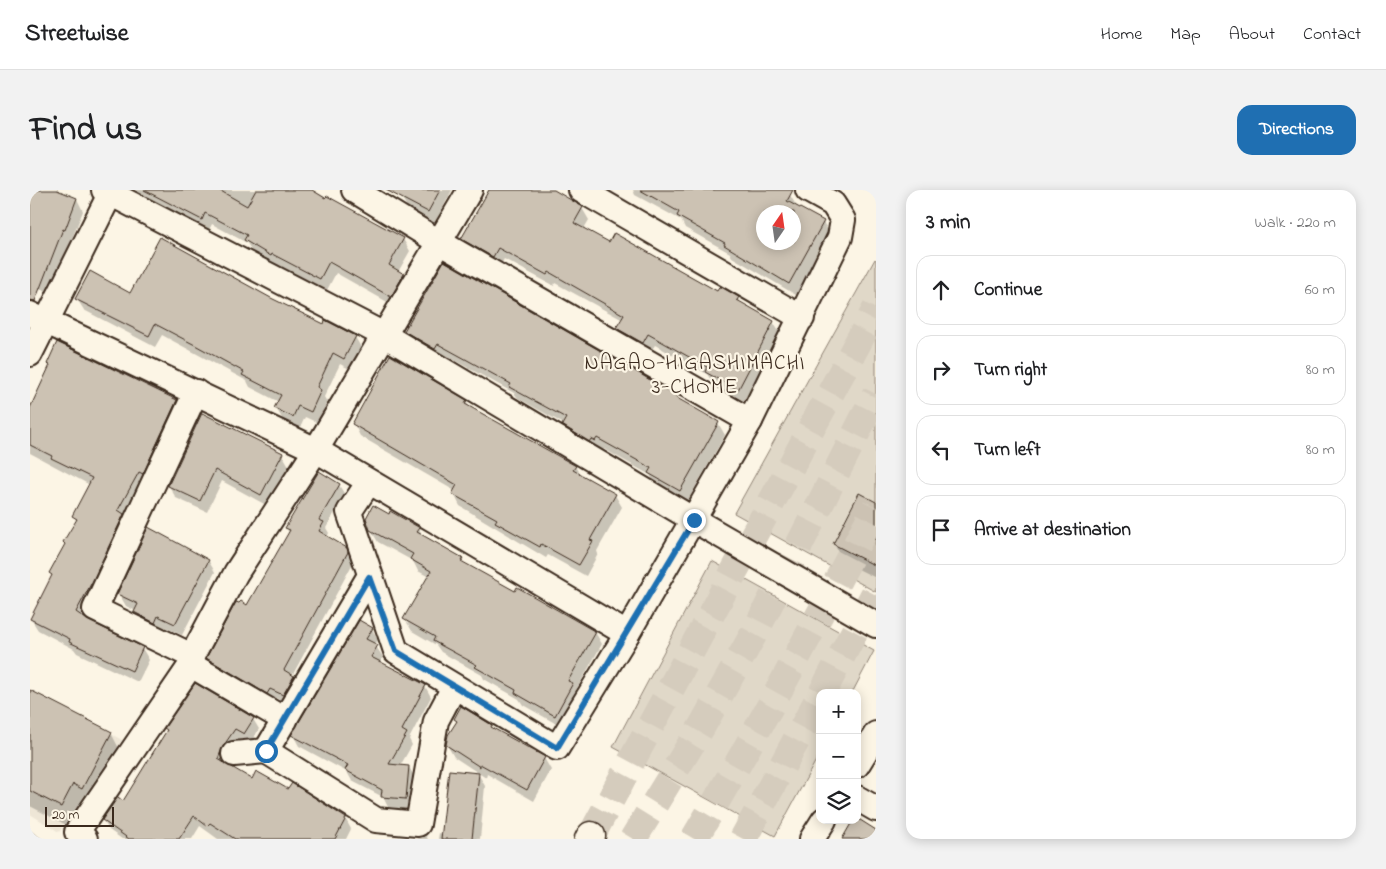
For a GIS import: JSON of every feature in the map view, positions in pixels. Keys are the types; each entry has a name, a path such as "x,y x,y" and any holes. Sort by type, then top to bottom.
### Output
{"street":[{"path":"354,190 439,242 750,421"},
{"path":"85,839 77,832 192,661 236,574 316,450 470,190"},
{"path":"581,190 802,318"},
{"path":"369,482 349,512 369,577 396,651 557,748 627,634 750,421 840,237 843,220 833,204 808,190"},
{"path":"30,354 38,318 109,191 384,335 694,520 876,624"},
{"path":"38,318 316,450 627,634"},
{"path":"196,392 95,609 192,661 285,720"},
{"path":"266,751 369,577"},
{"path":"234,754 266,751 376,820 418,824 436,721 454,687"},
{"path":"861,758 876,734"},
{"path":"861,800 876,809"},
{"path":"812,839 821,824"}],"shaded area":[{"path":"876,260 876,592 734,513"},
{"path":"712,561 874,651 854,689 816,689 816,760 775,836 613,747"},
{"path":"30,690 122,740 59,832 30,814"}],"building":[{"path":"30,190 57,190 77,198 35,301 30,300"},
{"path":"144,190 219,190 247,206 256,190 312,190 325,198 327,196 404,238 389,265 404,274 391,297 329,262 320,279 272,254 271,256 244,240 247,235 205,213 202,220"},
{"path":"386,190 440,190 428,212"},
{"path":"489,190 554,190 583,207 574,223 609,242 614,233 717,291 720,286 739,297 737,300 774,321 738,390 705,372 707,367 648,334 643,343 616,328 624,315 549,272 547,275 498,248 493,257 461,239"},
{"path":"640,190 793,190 787,201 794,205 756,205 756,250 801,250 801,209 824,221 789,284 724,245 725,243 677,216 679,212"},
{"path":"160,237 271,298 324,324 325,320 356,336 344,359 333,353 317,387 321,390 311,412 298,406 293,417 274,408 281,395 242,375 244,372 195,345 155,324 149,336 75,299 90,271 130,293"},
{"path":"444,261 634,370 719,422 680,491 648,473 651,468 597,438 595,441 591,439 589,442 562,425 566,418 509,387 511,384 438,344 435,349 404,331"},
{"path":"57,342 177,400 143,474 139,472 118,510 124,514 76,612 89,621 143,647 132,671 69,642 70,639 30,619 52,575 49,573 65,544 63,542 77,519 72,516 92,478 51,458 52,456 30,445 30,408 50,365 47,364"},
{"path":"390,355 467,400 465,404 576,466 573,470 616,494 590,540 593,541 579,565 541,544 540,547 495,522 497,519 452,494 457,485 352,424"},
{"path":"202,413 283,453 261,495 215,470 200,501 168,486"},
{"path":"319,471 340,484 319,520 324,522 319,531 347,548 348,552 284,670 294,676 283,695 270,689 267,694 206,658 236,602 239,603 241,601 247,605 290,530 285,528"},
{"path":"859,493 876,502 876,566 833,544"},
{"path":"373,505 389,514 390,511 420,528 417,532 463,558 461,561 515,591 517,587 596,632 568,681 573,683 555,716 515,693 516,690 475,667 477,665 433,641 435,637 403,619 431,571 410,559 413,554 370,530 366,518"},
{"path":"148,527 209,560 175,624 158,616 155,623 134,612 138,604 117,594"},
{"path":"359,620 373,628 366,639 378,645 371,657 426,685 402,730 407,733 389,764 409,766 406,799 381,797 382,790 345,770 348,765 291,735"},
{"path":"195,683 254,718 244,734 235,729 222,748 218,759 252,779 256,771 288,789 292,783 346,818 335,839 235,839 210,823 207,826 194,816 179,839 129,839 102,820 118,797 123,801 167,730 164,728"},
{"path":"30,690 112,732 82,789 73,784 61,807 30,791"},
{"path":"461,706 492,725 491,727 545,757 527,790 480,764 480,767 446,745 448,735 457,721 454,719"},
{"path":"449,770 479,773 472,839 441,839"},
{"path":"861,821 876,830 876,839 842,839 851,824 861,824"}],"tunnel":[{"path":"591,836 876,309"},
{"path":"633,839 702,726 756,630 876,394"},
{"path":"694,839 788,674 876,507"},
{"path":"824,689 876,591"},
{"path":"743,839 816,703"}],"district":[{"name":"NAGAO-HIGASHIMACHI 3-CHOME","path":"695,376"}],"route":[{"path":"266,751 369,577 396,651 557,748 694,520"}]}
